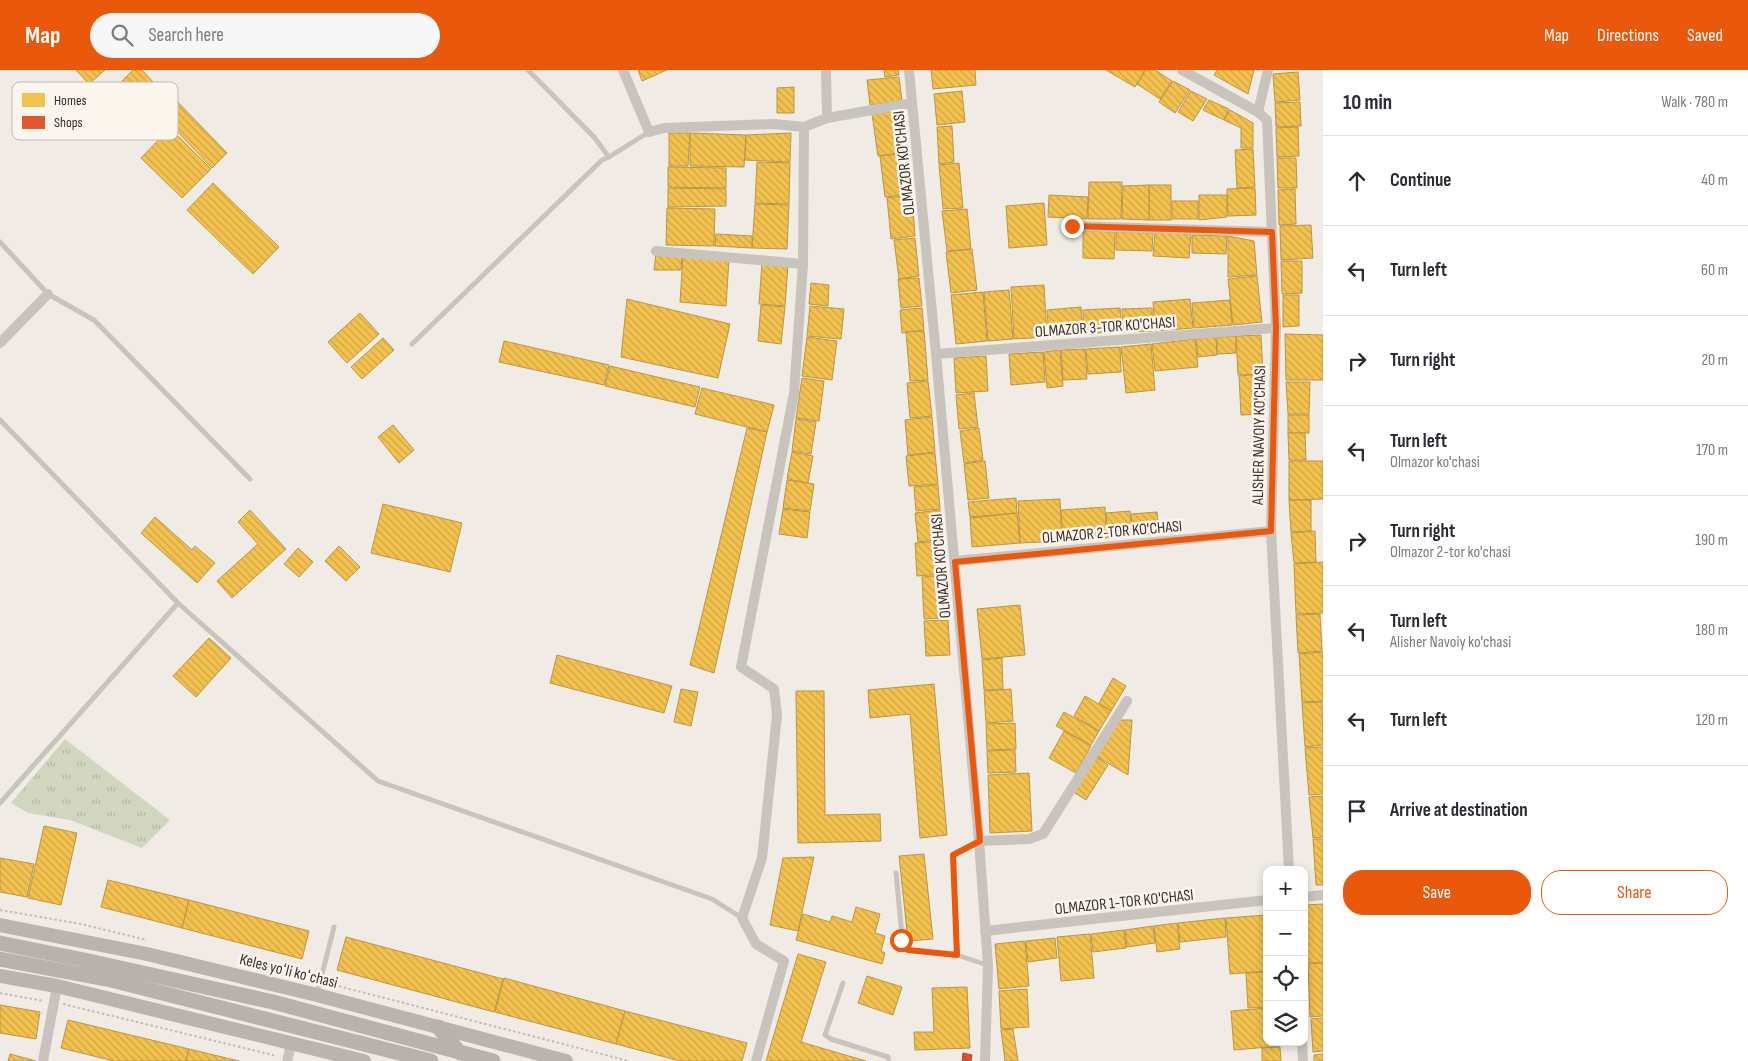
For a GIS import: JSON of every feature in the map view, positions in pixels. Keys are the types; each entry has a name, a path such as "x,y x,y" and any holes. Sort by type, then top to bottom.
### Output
{"main road":[{"path":"0,944 89,961 273,1002 493,1061"},
{"path":"0,959 111,980 431,1061"},
{"path":"438,1027 460,1053"}],"street":[{"path":"623,70 649,132 664,128 774,124 804,127 827,118 912,103"},
{"path":"826,70 827,118"},
{"name":"OLMAZOR KO'CHASI","path":"908,70 980,841 988,965 985,1061"},
{"path":"1182,70 1258,112 1268,70"},
{"name":"ALISHER NAVOIY KO'CHASI","path":"1258,112 1267,120 1276,328 1271,531 1289,866"},
{"path":"756,1061 784,960 756,944 742,918 762,858 777,716 774,690 740,667 794,393 803,264 804,127"},
{"path":"1072,226 1272,232"},
{"path":"656,251 803,264"},
{"path":"0,343 48,294"},
{"name":"OLMAZOR 3-TOR KO'CHASI","path":"936,354 1276,328"},
{"name":"OLMAZOR 2-TOR KO'CHASI","path":"955,562 1271,531"},
{"path":"980,841 1029,839 1043,834 1127,701"},
{"path":"1308,896 1323,895"},
{"name":"OLMAZOR 1-TOR KO'CHASI","path":"985,931 1263,900"},
{"name":"Keles yoʻli koʻchasi","path":"0,925 147,954 316,994 566,1061"},
{"path":"0,976 57,986 364,1061"},
{"path":"43,1061 57,986"},
{"path":"284,1059 292,1042"},
{"path":"1302,1046 1303,1061"}],"lane":[{"path":"528,70 594,137 610,157"},
{"path":"412,344 602,160 610,157 649,132"},
{"path":"0,242 48,294 94,320 250,479"},
{"path":"0,420 178,604 378,781 712,899 742,918"},
{"path":"0,802 178,604"},
{"path":"957,955 953,855 980,841"},
{"path":"896,872 902,946 908,950 957,955 988,965"},
{"path":"316,994 334,927"},
{"path":"843,983 826,1035 831,1039 888,1057 889,1061"}],"path":[{"path":"0,994 54,1002 284,1059"}],"green space":[{"path":"65,739 170,820 142,848 70,820 28,813 11,803"}],"building: Homes":[{"path":"76,70 105,70 91,82 87,82"},
{"path":"133,70 142,70 153,82 121,82"},
{"path":"638,70 667,70 642,81"},
{"path":"884,70 898,70 899,75 885,77"},
{"path":"931,70 975,70 976,85 933,89"},
{"path":"1106,70 1145,70 1135,87"},
{"path":"1146,70 1155,70 1172,81 1160,99 1137,84"},
{"path":"1217,70 1254,70 1248,94 1214,75"},
{"path":"1298,72 1300,100 1275,102 1273,74"},
{"path":"899,77 902,101 870,105 867,80"},
{"path":"1173,81 1190,90 1175,113 1159,102"},
{"path":"794,87 794,113 777,113 777,88"},
{"path":"962,91 965,122 937,125 934,94"},
{"path":"1191,91 1207,99 1193,121 1178,112"},
{"path":"1209,100 1229,109 1224,120 1203,110"},
{"path":"178,102 227,153 212,168 178,132"},
{"path":"1300,102 1301,126 1276,127 1275,103"},
{"path":"901,110 907,152 878,156 872,114"},
{"path":"1230,110 1253,123 1253,148 1241,148 1241,128 1224,120"},
{"path":"952,126 954,162 939,164 937,127"},
{"path":"1298,127 1299,156 1277,157 1276,128"},
{"path":"669,133 690,133 688,166 669,166"},
{"path":"690,133 746,135 744,167 690,166"},
{"path":"791,133 790,162 745,160 746,135"},
{"path":"178,136 211,169 182,198 141,158 158,140 178,140"},
{"path":"1253,149 1255,187 1237,188 1235,150"},
{"path":"907,153 911,194 885,197 880,156"},
{"path":"1277,158 1296,158 1297,188 1278,188"},
{"path":"757,162 790,163 789,204 755,203"},
{"path":"959,163 963,208 943,209 939,165"},
{"path":"668,167 726,168 726,188 668,187"},
{"path":"1089,182 1122,182 1121,219 1088,219"},
{"path":"213,183 279,247 253,274 187,210"},
{"path":"1149,185 1171,185 1171,220 1149,220"},
{"path":"1149,185 1149,220 1122,219 1123,186"},
{"path":"668,188 726,189 726,206 668,207"},
{"path":"1255,188 1256,215 1228,216 1227,189"},
{"path":"1295,189 1296,224 1279,225 1278,190"},
{"path":"912,195 915,236 891,239 887,198"},
{"path":"1049,195 1088,197 1087,219 1048,217"},
{"path":"1199,195 1227,195 1227,217 1199,220"},
{"path":"1172,201 1198,201 1198,219 1172,219"},
{"path":"1044,203 1047,245 1009,248 1006,206"},
{"path":"755,204 789,205 787,249 752,248"},
{"path":"667,208 715,209 714,246 666,245"},
{"path":"967,209 971,249 947,251 942,211"},
{"path":"1311,225 1313,258 1281,260 1280,226"},
{"path":"1083,231 1115,232 1114,259 1083,258"},
{"path":"1116,232 1153,233 1152,251 1116,250"},
{"path":"1155,233 1191,234 1189,258 1153,256"},
{"path":"716,234 752,236 752,248 715,246"},
{"path":"1192,235 1227,236 1226,254 1192,253"},
{"path":"1228,236 1254,241 1257,275 1228,277"},
{"path":"915,238 919,276 899,279 894,240"},
{"path":"972,249 977,290 951,293 946,252"},
{"path":"656,254 682,255 681,270 654,270"},
{"path":"683,255 729,259 726,306 680,302"},
{"path":"1281,261 1302,261 1302,293 1282,294"},
{"path":"762,263 788,265 785,306 759,304"},
{"path":"1257,276 1262,322 1233,325 1228,279"},
{"path":"919,278 922,306 901,308 898,279"},
{"path":"811,283 829,285 828,306 809,304"},
{"path":"1044,285 1047,337 1014,339 1011,287"},
{"path":"1009,290 1013,339 988,341 984,292"},
{"path":"983,292 987,341 956,344 951,295"},
{"path":"1283,295 1299,295 1299,326 1283,327"},
{"path":"627,299 730,324 718,378 621,357"},
{"path":"1190,299 1193,328 1155,331 1153,302"},
{"path":"1230,300 1232,325 1194,328 1192,303"},
{"path":"761,305 785,307 781,344 758,341"},
{"path":"810,306 844,309 841,339 807,336"},
{"path":"1081,307 1083,334 1049,337 1047,310"},
{"path":"922,308 924,330 902,333 900,310"},
{"path":"1120,308 1122,331 1084,334 1083,310"},
{"path":"1152,308 1153,331 1123,332 1122,309"},
{"path":"360,313 379,334 347,363 328,342"},
{"path":"924,331 928,380 910,381 906,332"},
{"path":"1285,334 1323,335 1323,380 1286,380"},
{"path":"1261,335 1263,374 1238,375 1236,336"},
{"path":"1236,336 1236,353 1217,354 1217,337"},
{"path":"807,337 837,341 832,380 802,376"},
{"path":"1216,337 1217,355 1198,357 1196,339"},
{"path":"383,338 394,350 362,379 351,367"},
{"path":"1195,339 1198,367 1155,371 1152,344"},
{"path":"504,341 609,365 604,385 499,362"},
{"path":"1151,344 1155,390 1126,393 1121,347"},
{"path":"1120,347 1121,372 1088,374 1086,349"},
{"path":"1085,349 1087,379 1063,380 1061,350"},
{"path":"1060,350 1063,386 1047,388 1044,352"},
{"path":"1043,352 1045,382 1011,385 1009,354"},
{"path":"986,356 988,391 956,393 954,358"},
{"path":"610,366 700,387 695,407 605,386"},
{"path":"1263,374 1265,414 1241,415 1239,376"},
{"path":"802,378 824,381 819,421 796,418"},
{"path":"928,381 932,416 910,418 907,383"},
{"path":"1286,382 1310,382 1309,414 1288,414"},
{"path":"702,388 774,405 767,432 695,414"},
{"path":"974,393 978,427 959,429 956,395"},
{"path":"1288,415 1309,415 1309,433 1288,433"},
{"path":"932,417 935,452 908,455 905,420"},
{"path":"796,419 816,422 811,454 792,451"},
{"path":"393,425 414,450 399,463 378,437"},
{"path":"747,428 767,432 714,673 690,665"},
{"path":"979,428 983,460 964,463 960,431"},
{"path":"1288,433 1305,433 1306,460 1289,460"},
{"path":"792,452 813,456 808,483 787,479"},
{"path":"935,453 938,484 909,486 906,456"},
{"path":"985,461 989,498 968,500 964,464"},
{"path":"1289,461 1323,461 1323,499 1289,500"},
{"path":"787,480 814,484 810,511 783,508"},
{"path":"938,485 940,509 916,511 914,487"},
{"path":"1016,498 1017,513 970,517 968,502"},
{"path":"1060,499 1062,541 1020,543 1018,501"},
{"path":"1289,500 1311,500 1311,531 1291,532"},
{"path":"383,504 462,523 450,572 371,553"},
{"path":"1105,507 1107,538 1063,541 1061,510"},
{"path":"783,509 810,512 807,538 779,534"},
{"path":"250,510 286,549 232,598 217,581 258,544 238,522"},
{"path":"940,510 943,539 918,542 915,513"},
{"path":"1130,511 1132,535 1108,538 1106,513"},
{"path":"1157,512 1159,533 1133,535 1131,514"},
{"path":"1017,513 1020,543 972,547 970,518"},
{"path":"155,517 192,550 195,546 215,563 197,583 141,533"},
{"path":"1315,531 1316,562 1294,563 1291,533"},
{"path":"943,541 945,574 917,576 915,543"},
{"path":"339,546 360,567 346,581 325,561"},
{"path":"298,548 313,562 299,577 284,564"},
{"path":"1323,562 1323,613 1296,614 1294,564"},
{"path":"945,575 948,618 924,619 922,577"},
{"path":"1020,605 1025,655 982,659 977,609"},
{"path":"1320,614 1322,651 1298,653 1296,615"},
{"path":"948,620 950,655 926,656 924,621"},
{"path":"209,638 231,658 196,697 173,676"},
{"path":"1323,652 1323,701 1302,702 1299,654"},
{"path":"557,655 672,686 664,713 550,683"},
{"path":"1002,658 1003,689 984,690 982,660"},
{"path":"1113,678 1126,686 1111,711 1099,703"},
{"path":"934,684 947,835 920,838 910,714 870,718 868,690"},
{"path":"681,689 698,692 691,726 674,722"},
{"path":"1011,689 1013,721 986,723 984,691"},
{"path":"796,691 824,691 825,815 880,814 881,841 798,843"},
{"path":"1085,696 1111,711 1099,731 1074,716"},
{"path":"1322,702 1323,745 1305,747 1302,703"},
{"path":"1064,712 1099,731 1091,745 1056,726"},
{"path":"1115,720 1132,720 1128,775 1094,755"},
{"path":"1015,723 1016,749 987,750 986,724"},
{"path":"1064,731 1091,746 1076,773 1049,758"},
{"path":"1323,747 1323,794 1309,795 1305,748"},
{"path":"1015,750 1016,772 988,773 987,751"},
{"path":"1094,756 1108,765 1086,800 1072,791"},
{"path":"1029,773 1032,831 990,833 988,775"},
{"path":"1323,796 1323,837 1313,838 1309,797"},
{"path":"44,826 77,833 61,905 28,898"},
{"path":"1313,839 1323,839 1323,885 1316,885"},
{"path":"924,854 933,939 908,941 899,856"},
{"path":"814,857 798,931 770,925 783,858"},
{"path":"0,858 34,864 27,897 0,892"},
{"path":"108,880 189,900 182,928 101,907"},
{"path":"189,900 309,931 302,959 182,928"},
{"path":"1323,904 1323,962 1308,963 1308,905"},
{"path":"856,907 880,914 875,933 885,936 881,951 885,953 882,964 796,940 803,914 830,922 832,916 852,922"},
{"path":"1263,915 1263,971 1230,974 1226,918"},
{"path":"1225,918 1226,937 1180,942 1178,923"},
{"path":"1177,923 1180,949 1157,952 1154,926"},
{"path":"1153,926 1155,943 1127,947 1125,930"},
{"path":"1124,930 1126,948 1093,952 1091,934"},
{"path":"1090,934 1094,978 1061,981 1057,937"},
{"path":"346,937 503,979 494,1012 337,970"},
{"path":"1055,938 1057,958 1028,962 1026,941"},
{"path":"1025,941 1029,986 999,989 995,944"},
{"path":"798,954 826,962 801,1042 866,1061 766,1061"},
{"path":"1323,963 1323,1016 1310,1017 1308,964"},
{"path":"1263,972 1263,1007 1248,1008 1246,973"},
{"path":"867,976 902,987 893,1015 858,1003"},
{"path":"504,978 625,1011 616,1044 495,1012"},
{"path":"967,987 970,1048 915,1050 914,1032 934,1032 932,988"},
{"path":"1027,989 1029,1027 1001,1029 999,991"},
{"path":"0,1005 40,1012 36,1039 0,1033"},
{"path":"1263,1008 1263,1046 1280,1046 1234,1050 1231,1011"},
{"path":"625,1011 747,1043 742,1061 680,1061 616,1044"},
{"path":"1323,1018 1323,1051 1313,1052 1311,1019"},
{"path":"68,1020 189,1049 186,1061 114,1061 61,1048"},
{"path":"1013,1029 1018,1061 1005,1061 1001,1030"},
{"path":"1280,1047 1281,1061 1262,1061 1262,1048"},
{"path":"189,1049 239,1061 186,1061"},
{"path":"10,1054 36,1061 8,1061"},
{"path":"1323,1054 1323,1061 1314,1061 1314,1055"}],"building: Shops":[{"path":"963,1053 972,1055 971,1061 962,1061"}],"route":[{"path":"901,940 902,946 908,950 957,955 953,855 980,841 955,562 1271,531 1276,328 1272,232 1072,226"}]}
